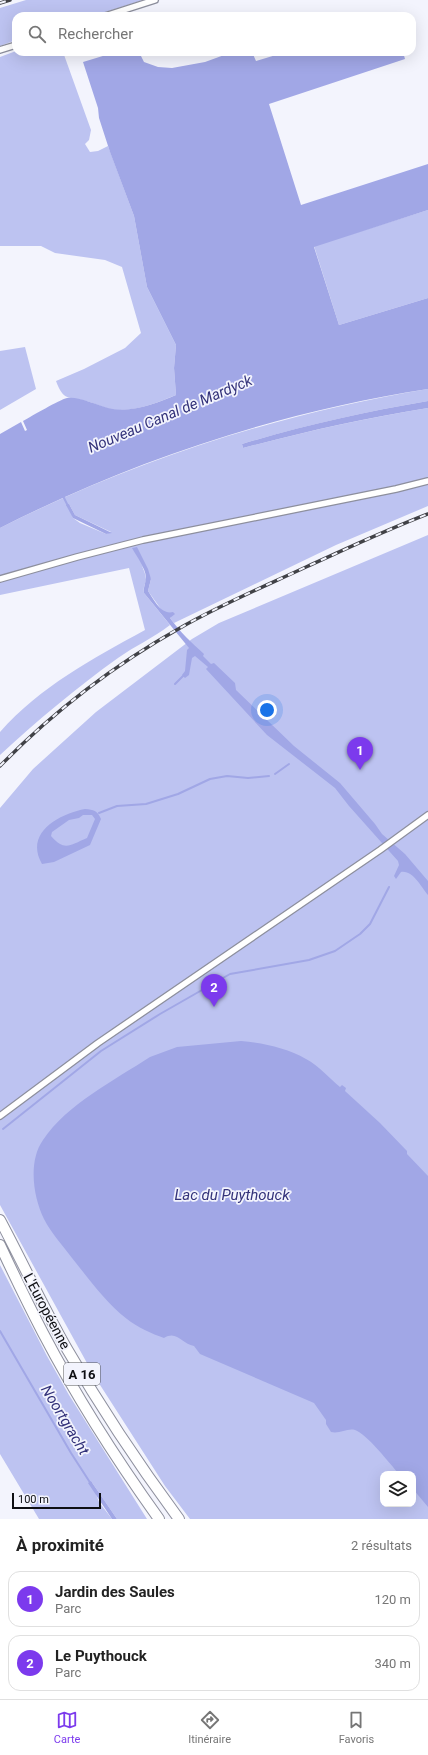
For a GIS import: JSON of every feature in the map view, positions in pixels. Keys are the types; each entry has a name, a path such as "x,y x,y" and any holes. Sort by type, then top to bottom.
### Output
{"highway":[{"name":"L'Européenne","path":"0,1220 40,1300 83,1376 129,1449 179,1519"},
{"name":"L'Européenne","path":"0,1245 32,1311 72,1384 116,1456 159,1519"}],"street":[{"path":"118,12 155,0"},
{"path":"0,50 12,46"},
{"path":"0,579 77,556 136,542 396,489 428,481"},
{"path":"0,1116 98,1043 395,840 428,815"}],"shaded area":[{"path":"26,0 143,0 106,12 12,12 12,42 0,46 0,8"},
{"path":"12,52 12,56 64,56 91,130 89,140 85,144 90,152 98,151 108,146 134,216 147,287 176,345 174,368 176,395 144,406 127,410 119,410 110,409 67,397 59,388 56,381 84,369 125,348 141,333 122,267 105,260 55,253 41,246 0,246 0,57"},
{"path":"428,210 428,298 339,325 314,246"},
{"path":"25,347 36,389 0,410 0,351"},
{"path":"428,389 428,401 358,414 312,425 242,444 243,448 335,426 428,408 428,506 336,545 174,623 170,618 172,615 163,612 148,591 151,579 142,566 146,578 144,593 170,625 118,658 87,681 0,755 0,732 32,701 50,687 87,663 145,630 129,568 0,595 0,528 103,481 208,442 262,426 372,399","holes":["69,504 75,515 111,532 106,534 80,523 73,518"]},
{"path":"428,535 428,1519 190,1519 165,1486 93,1374 0,1205 0,808 33,769 96,712 192,639 219,623"},
{"path":"0,1265 69,1395 147,1519 117,1519 91,1481 99,1502 112,1519 39,1519 0,1454"}],"water":[{"name":"Nouveau Canal de Mardyck","path":"103,56 141,56 144,62 158,67 172,68 205,62 222,56 254,56 256,61 273,56 404,56 405,59 269,104 301,205 428,164 428,210 314,247 339,325 428,298 428,389 317,411 262,425 208,442 155,460 102,481 51,503 0,528 0,434 21,422 25,431 27,430 23,421 67,398 82,399 108,408 125,410 143,407 176,395 174,368 176,345 147,287 134,216 110,152 83,62"},
{"path":"428,401 428,408 381,416 289,436 243,448 242,444 334,420"},
{"path":"69,504 75,515 112,533 106,534 73,518 66,505"},
{"path":"137,547 148,569 151,579 148,591 158,606 165,611 173,612 175,614 170,618 174,623 204,654 203,656 211,664 214,663 235,683 236,690 294,746 340,783 382,834 405,854 428,881 428,895 413,876 405,872 401,872 396,879 394,876 399,865 398,861 335,788 267,735 206,669 208,667 195,656 192,658 189,675 185,678 182,675 185,671 187,650 189,648 144,593 146,579 145,573 132,548"},
{"path":"85,809 93,810 97,812 101,819 90,845 54,862 42,864 38,853 37,843 41,834 55,820","holes":["83,815 92,815 95,819 87,838 72,845 64,846 51,836 52,832 69,820 79,818"]},
{"name":"Lac du Puythouck","path":"241,1041 258,1043 283,1049 299,1055 315,1065 340,1087 342,1085 346,1088 345,1091 380,1123 407,1151 407,1154 428,1176 428,1507 416,1493 416,1471 396,1471 372,1443 360,1432 349,1430 331,1432 326,1424 326,1420 314,1403 200,1354 194,1346 176,1336 164,1338 127,1319 104,1298 44,1219 35,1190 34,1168 38,1149 53,1127 78,1104 107,1084 150,1057 177,1047"},
{"path":"91,1481 117,1519 112,1519 88,1483"}],"waterway":[{"path":"63,496 68,506"},
{"path":"175,684 184,675"},
{"path":"275,774 289,764"},
{"path":"99,813 117,806 146,804 178,794 210,779 227,776 248,778 269,776"},
{"path":"3,1129 101,1051 160,1014 230,974 309,960 335,951 360,934 370,924 389,887"},
{"name":"Noortgracht","path":"0,1331 71,1453 91,1484"}],"railway":[{"path":"0,3 10,0"},
{"path":"0,766 63,708 108,674 155,642 242,596 397,526 428,514"}],"place":[{"name":"Jardin des Saules","path":"360,770"},
{"name":"Le Puythouck","path":"214,1007"}]}
